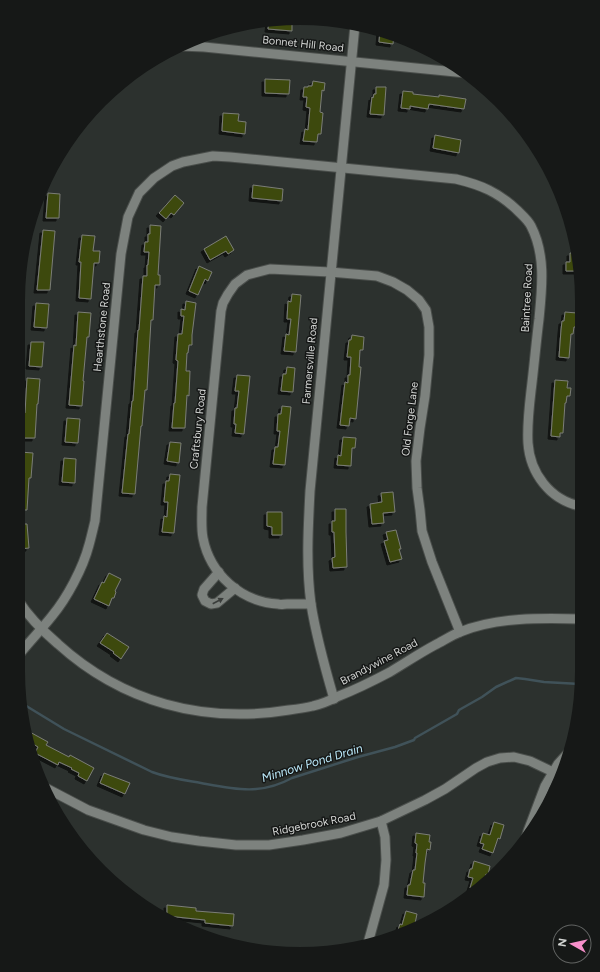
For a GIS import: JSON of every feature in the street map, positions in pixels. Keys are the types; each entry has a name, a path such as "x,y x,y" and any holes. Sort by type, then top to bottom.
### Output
{"street":[{"name":"Farmersville Road","path":"334,699 323,660 311,604 308,543 310,491 355,30"},
{"name":"Bonnet Hill Road","path":"195,46 454,72"},
{"name":"Hearthstone Road","path":"25,647 53,616 69,591 80,570 89,547 95,521 121,254 128,218 139,193 154,178 172,166 183,162 213,156 341,168"},
{"name":"Baintree Road","path":"341,168 456,179 472,183 491,190 508,201 530,226 538,243 541,256 542,276 541,300 530,404 528,444 535,470 541,482 552,493 563,500 575,504"},
{"name":"Craftsbury Road","path":"311,604 278,605 262,602 250,598 235,588 219,572 209,558 203,538 202,507 223,303 236,284 247,275 270,269 330,272"},
{"name":"Old Forge Lane","path":"330,272 377,276 393,282 407,290 419,300 426,310 430,327 429,355 416,461 419,503 422,531 432,562 460,632"},
{"path":"219,572 204,589 202,595 205,601 211,604 217,603 235,588"},
{"path":"25,609 41,628"},
{"name":"Brandywine Road","path":"41,628 81,664 106,680 151,700 179,708 203,712 256,714 281,712 314,706 334,699 361,688 460,632 486,624 532,619 575,619"},
{"name":"Ridgebrook Road","path":"52,791 88,810 144,830 172,837 236,845 269,845 340,833 381,821 431,796 487,762 500,758 514,756 530,761 553,772"},
{"path":"532,819 545,786 559,763"},
{"path":"369,938 384,885 386,860 385,837 381,821"}],"building":[{"path":"292,25 292,31 268,29 268,27"},
{"path":"379,37 393,42 393,44 379,42"},
{"path":"265,79 290,80 289,94 265,93"},
{"path":"313,81 325,83 324,91 322,90 320,112 323,113 321,134 318,134 317,142 303,141 305,129 308,130 310,108 306,107 307,97 303,97 304,87 312,86"},
{"path":"376,87 386,87 384,115 370,114 372,97 373,98 374,94 376,94"},
{"path":"403,91 413,92 413,94 439,97 439,95 466,99 464,109 429,104 428,109 410,106 410,109 401,108"},
{"path":"223,113 239,114 238,121 246,122 245,134 222,131"},
{"path":"435,135 461,140 459,153 433,148"},
{"path":"253,185 283,189 282,201 252,198"},
{"path":"48,193 60,194 59,218 46,218"},
{"path":"175,195 184,203 174,215 171,213 166,219 159,213"},
{"path":"150,225 161,226 158,275 160,275 160,285 155,285 153,320 151,320 147,390 145,390 135,494 122,493 133,401 143,276 147,276 149,252 144,252 145,242 148,242"},
{"path":"43,230 55,231 50,290 37,290"},
{"path":"82,235 95,236 93,251 100,251 99,263 94,263 91,299 79,298 81,262 79,262"},
{"path":"226,236 234,250 228,254 226,251 210,260 204,249"},
{"path":"571,253 573,271 566,271 566,262 570,262"},
{"path":"199,266 212,272 208,281 205,279 198,295 189,291"},
{"path":"292,294 301,295 296,352 284,351 286,334 289,335 291,319 287,319 288,301 291,302"},
{"path":"186,301 196,303 192,345 189,345 187,353 186,371 190,371 189,396 187,395 185,428 172,428 178,361 176,360 178,334 182,334 184,316 181,316 181,309 185,310"},
{"path":"36,303 49,304 47,328 34,327"},
{"path":"78,312 91,313 89,337 87,337 82,406 69,405 74,345 76,346"},
{"path":"565,312 575,313 575,327 573,334 571,334 569,358 559,357 562,321 564,321"},
{"path":"352,335 364,337 363,350 360,350 359,367 361,367 356,419 350,418 349,426 340,425 345,382 348,383 348,375 350,375 351,357 347,357 349,340 351,340"},
{"path":"31,342 44,342 42,367 29,366"},
{"path":"287,367 295,368 293,392 281,391 283,374 286,374"},
{"path":"237,375 250,376 244,434 235,433 235,408 237,408 239,391 235,391"},
{"path":"27,378 40,379 35,438 25,438"},
{"path":"555,380 568,381 567,388 571,388 570,396 567,396 565,403 563,433 560,433 560,437 551,436"},
{"path":"282,406 291,407 285,465 273,464 275,447 278,447 280,431 277,431 278,414 281,414"},
{"path":"67,418 80,419 78,443 65,442"},
{"path":"343,437 356,438 355,448 352,448 351,466 337,465 338,455 341,456"},
{"path":"170,442 181,443 179,463 167,461"},
{"path":"25,452 33,453 31,478 29,478 27,510 25,510"},
{"path":"64,458 76,459 75,483 62,482"},
{"path":"170,474 180,475 174,533 162,532 164,516 167,517 168,502 164,502 166,481 169,481"},
{"path":"393,492 395,512 383,513 384,523 372,524 370,504 382,502 381,493"},
{"path":"335,509 346,509 347,567 333,568 332,558 335,557 332,521 335,521"},
{"path":"267,512 282,512 282,535 272,535 272,527 267,526"},
{"path":"25,524 27,524 29,548 25,548"},
{"path":"396,530 402,559 390,562 384,541 388,540 386,532"},
{"path":"109,573 121,579 115,591 114,598 112,598 109,606 94,599 102,582 104,583"},
{"path":"107,633 129,647 121,659 113,653 114,652 100,643"},
{"path":"32,733 48,742 46,745 69,757 70,755 94,768 87,781 78,776 79,773 71,769 72,768 59,762 58,765 38,755 36,750 38,747 35,745"},
{"path":"104,773 130,783 125,794 100,783"},
{"path":"494,822 504,825 500,839 498,838 493,853 482,849 484,844 480,843 483,833 490,835"},
{"path":"416,833 430,835 429,842 431,842 430,850 427,849 425,863 423,883 425,883 424,897 407,895 408,885 410,885 413,870 415,870 417,853 417,844 415,843"},
{"path":"474,861 490,866 489,871 470,888 473,878 468,877 470,869 472,869"},
{"path":"167,905 196,908 196,911 234,914 233,926 205,923 205,920 174,917 167,913"},
{"path":"406,911 417,914 415,922 399,928 400,924 402,925"}],"waterway":[{"name":"Minnow Pond Drain","path":"27,706 64,729 152,772 170,777 236,789 250,789 275,785 292,778 414,740 457,714 459,710 496,687 516,678 544,682 574,684"}]}
